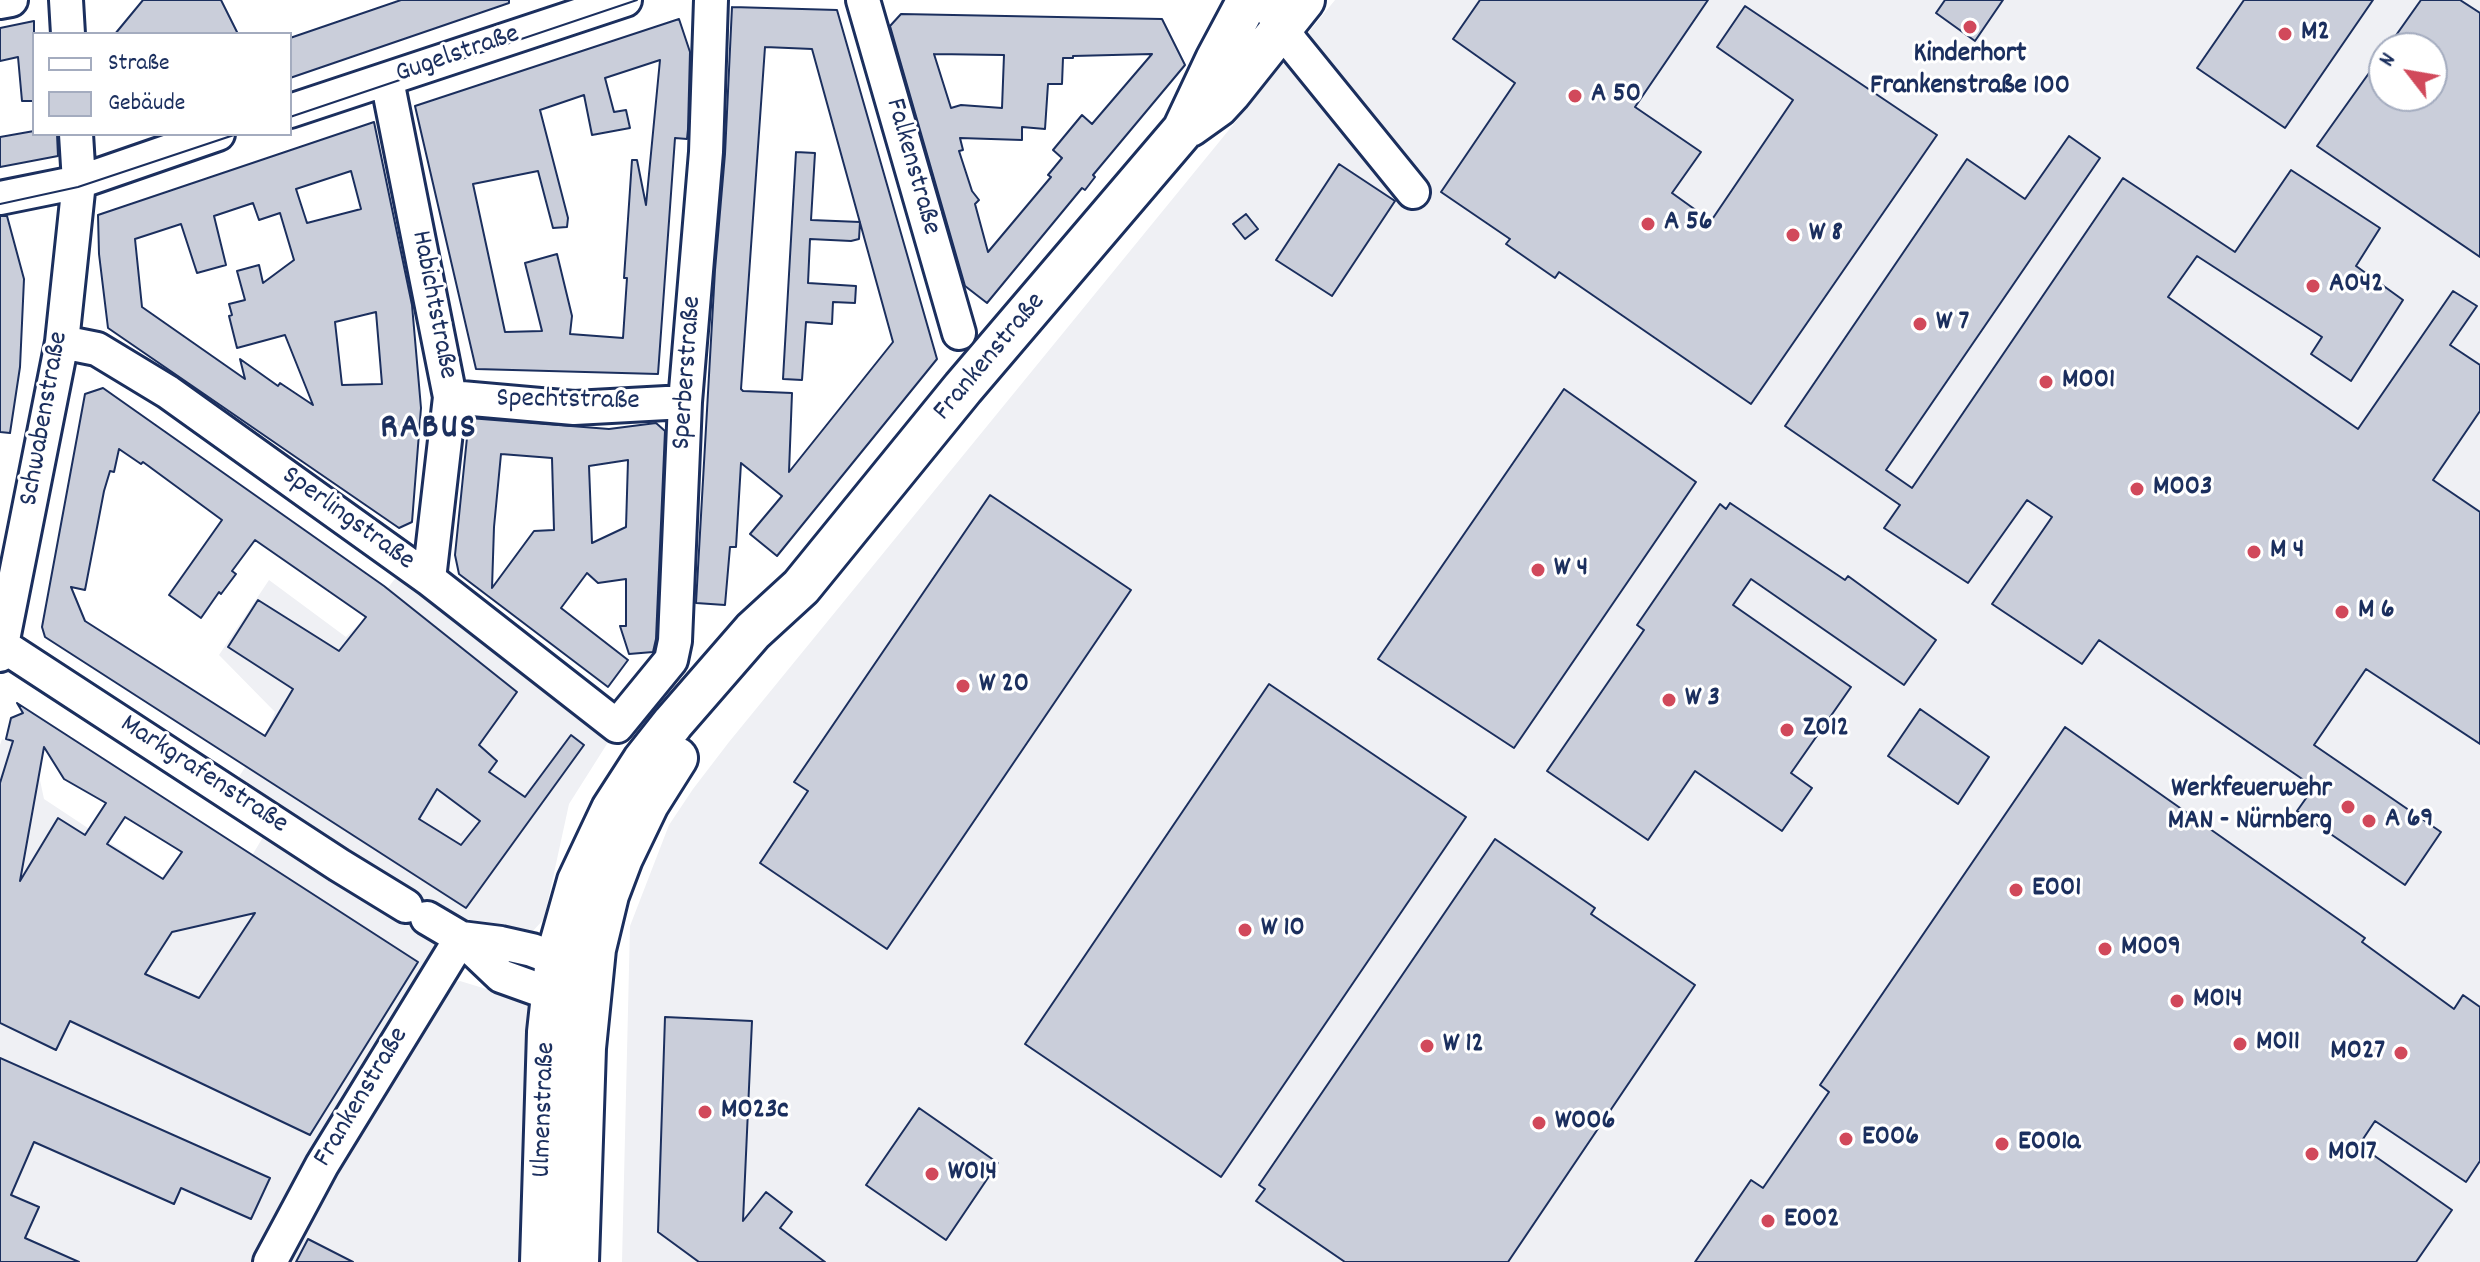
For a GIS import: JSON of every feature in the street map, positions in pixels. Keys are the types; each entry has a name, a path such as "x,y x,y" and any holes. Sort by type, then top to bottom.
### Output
{"main road":[{"name":"Frankenstraße","path":"1183,130 1248,0"},
{"name":"Frankenstraße","path":"566,980 566,919 586,863 612,809 663,735 742,643 801,587 963,388 1183,130 1218,106 1283,10"},
{"name":"Ulmenstraße","path":"541,1262 548,1032 566,980"},
{"name":"Ulmenstraße","path":"566,980 585,1048 578,1262"}],"street":[{"path":"0,2 11,0"},
{"path":"66,0 68,32"},
{"name":"Gugelstraße","path":"292,110 625,0"},
{"name":"Sperberstraße","path":"617,726 671,660 675,641 685,402 706,152 711,0"},
{"name":"Falkenstraße","path":"863,0 959,333"},
{"name":"Frankenstraße","path":"1283,10 1413,192"},
{"name":"Habichtstraße","path":"387,80 450,397 429,579"},
{"name":"Schwabenstraße","path":"1,648 62,342 79,182 76,136"},
{"path":"0,198 79,182 212,136"},
{"name":"Sperlingstraße","path":"62,342 97,349 168,392 429,579 617,726"},
{"name":"Spechtstraße","path":"450,397 574,408 685,402"},
{"name":"Markgrafenstraße","path":"1,648 339,865 461,938 519,947 566,980"},
{"name":"Frankenstraße","path":"270,1262 322,1165 461,938"}],"shaded area":[{"path":"1335,0 2480,0 2480,1262 622,1262 630,926 669,825 693,789"},
{"path":"400,572 612,736 569,804 544,919 532,932 514,936 473,920 444,985 460,981 532,1003 530,1262 0,1262 2,739 33,747 44,799 162,877 171,865 200,885 235,884 278,812 235,783 265,736 275,712 219,655 269,580 346,637 366,617"}],"building":[{"path":"143,0 221,0 237,32 117,32"},
{"path":"401,0 509,0 509,3 292,77 292,37"},
{"path":"1480,0 1708,0 1635,107 1701,152 1672,193 1711,221 1793,100 1717,47 1745,6 1937,135 1751,404 1559,272 1555,278 1506,244 1510,239 1441,192 1515,83 1453,39"},
{"name":"Kinderhort Frankenstraße 100","path":"1945,0 2003,0 1975,41 1936,13"},
{"name":"M2","path":"2244,0 2373,0 2285,128 2197,68"},
{"path":"2421,0 2460,0 2480,13 2480,257 2317,146 2368,74 2368,112 2448,112 2448,32 2398,32"},
{"path":"732,7 837,10 937,359 777,556 750,534 782,496 741,463 736,547 730,547 725,605 696,603 715,270 725,154","holes":["765,47 812,49 893,342 789,472 792,393 741,389"]},
{"path":"901,14 1162,19 1185,65 1093,175 1095,177 1085,190 1082,188 987,303 965,286 890,26","holes":["934,54 1004,55 1002,108 961,105 951,108","1152,54 1092,124 1082,115 1053,150 1062,158 1048,175 1051,177 988,252 975,204 979,200 972,191 959,151 963,150 960,138 1022,140 1022,127 1045,129 1048,84 1062,84 1063,58"]},
{"path":"679,19 690,52 688,129 687,139 675,138 658,374 476,369 415,106","holes":["660,60 646,205 637,160 632,160 623,338 570,334 572,316 557,254 525,263 542,331 505,332 473,184 538,171 553,228 567,227 568,218 540,110 584,95 592,135 630,128 626,110 614,112 605,78"]},
{"path":"34,21 32,101 22,101 18,57 0,61 0,28"},
{"path":"374,122 412,305 421,408 412,522 399,528 108,328 99,254 98,215","holes":["351,171 361,209 307,223 296,189","253,203 259,220 280,213 294,260 263,283 259,265 237,271 245,300 229,304 232,315 229,316 237,348 285,335 313,405 280,383 278,386 240,359 245,379 142,307 135,239 181,224 197,273 226,265 214,216","376,312 382,384 342,385 335,322"]},
{"path":"32,131 32,136 57,136 58,156 0,167 0,137"},
{"path":"2069,136 2100,158 1886,470 1912,488 2123,178 2235,252 2291,170 2380,228 2356,266 2403,300 2351,381 2311,354 2322,337 2197,256 2168,297 2358,429 2453,291 2477,306 2450,345 2480,365 2480,411 2433,480 2480,512 2480,744 2366,669 2314,745 2441,832 2405,885 2297,811 2314,787 2099,640 2082,664 1992,604 2052,517 2027,500 1968,583 1884,528 1900,505 1785,426 1967,159 2025,199"},
{"path":"796,152 815,153 811,220 860,222 859,239 810,239 808,283 856,286 855,303 833,302 832,324 806,322 802,380 783,379"},
{"path":"1339,164 1395,201 1332,296 1276,260"},
{"path":"1246,214 1258,229 1245,239 1233,224"},
{"path":"0,216 7,216 24,279 20,367 10,433 0,432"},
{"path":"103,388 384,586 517,692 479,745 497,761 489,772 525,797 571,735 584,745 466,908 45,637 42,627 85,394","holes":["119,449 141,464 143,462 222,520 169,595 201,618 236,574 232,571 255,540 366,617 339,651 258,600 228,647 293,689 265,736 85,621 71,587 85,590 104,491 110,471 114,472","437,789 480,821 461,845 419,819"]},
{"name":"W 4","path":"1564,389 1696,482 1514,748 1378,659"},
{"path":"469,418 609,429 656,423 665,431 653,652 629,654 620,626 626,626 626,579 598,583 587,573 561,608 628,660 608,687 459,574 455,555","holes":["501,454 552,458 554,530 534,531 492,588","628,460 626,527 592,543 589,466"]},
{"name":"W 20","path":"990,495 1131,590 887,949 760,863 808,791 794,782"},
{"name":"W 3","path":"1730,503 1845,580 1848,576 1936,640 1904,685 1751,579 1733,605 1851,687 1791,773 1812,788 1782,831 1695,771 1648,840 1547,771 1644,630 1637,625 1720,504 1726,509"},
{"name":"W 10","path":"1269,684 1466,817 1221,1177 1025,1044"},
{"path":"17,703 418,962 310,1135 70,1021 56,1050 0,1023 0,783 13,741 6,739 11,718 23,713","holes":["44,747 64,779 106,803 85,835 58,818 20,881","125,817 182,852 163,879 107,844","255,913 199,998 145,974 172,932"]},
{"path":"1920,709 1989,757 1958,804 1888,756"},
{"path":"2065,727 2365,938 2362,942 2454,1009 2463,995 2480,1007 2480,1161 2466,1182 2375,1121 2359,1145 2452,1210 2416,1262 1695,1262 1751,1180 1763,1188 1829,1092 1820,1085"},
{"path":"1495,839 1595,908 1591,914 1695,985 1508,1262 1345,1262 1256,1201 1265,1189 1259,1185"},
{"name":"M023c","path":"665,1017 752,1021 743,1221 766,1192 792,1212 780,1228 825,1262 699,1262 658,1232"},
{"path":"0,1058 270,1178 251,1219 181,1188 174,1204 34,1142 11,1195 39,1207 25,1238 79,1262 0,1262"},
{"name":"W014","path":"919,1108 998,1163 946,1240 866,1185"},
{"path":"308,1239 353,1262 296,1262"}],"tram line":[{"path":"292,116 637,0"},
{"path":"0,204 78,187 231,136"}],"place":[{"name":"Kinderhort Frankenstraße 100","path":"1970,27"},
{"name":"M2","path":"2285,34"},
{"name":"A 50","path":"1575,96"},
{"name":"A 56","path":"1648,224"},
{"name":"W 8","path":"1793,235"},
{"name":"A042","path":"2313,286"},
{"name":"W 7","path":"1920,324"},
{"name":"M001","path":"2046,382"},
{"name":"M003","path":"2137,489"},
{"name":"M 4","path":"2254,552"},
{"name":"W 4","path":"1538,570"},
{"name":"M 6","path":"2342,612"},
{"name":"W 20","path":"963,686"},
{"name":"W 3","path":"1669,700"},
{"name":"Z012","path":"1787,730"},
{"name":"Werkfeuerwehr MAN - Nürnberg","path":"2348,807"},
{"name":"A 69","path":"2369,821"},
{"name":"E001","path":"2016,890"},
{"name":"W 10","path":"1245,930"},
{"name":"M009","path":"2105,949"},
{"name":"M014","path":"2177,1001"},
{"name":"M011","path":"2240,1044"},
{"name":"W 12","path":"1427,1046"},
{"name":"M027","path":"2401,1053"},
{"name":"M023c","path":"705,1112"},
{"name":"W006","path":"1539,1123"},
{"name":"E006","path":"1846,1139"},
{"name":"E001a","path":"2002,1144"},
{"name":"M017","path":"2312,1154"},
{"name":"W014","path":"932,1174"},
{"name":"E002","path":"1768,1221"}],"district":[{"name":"RABUS","path":"429,431"}]}
